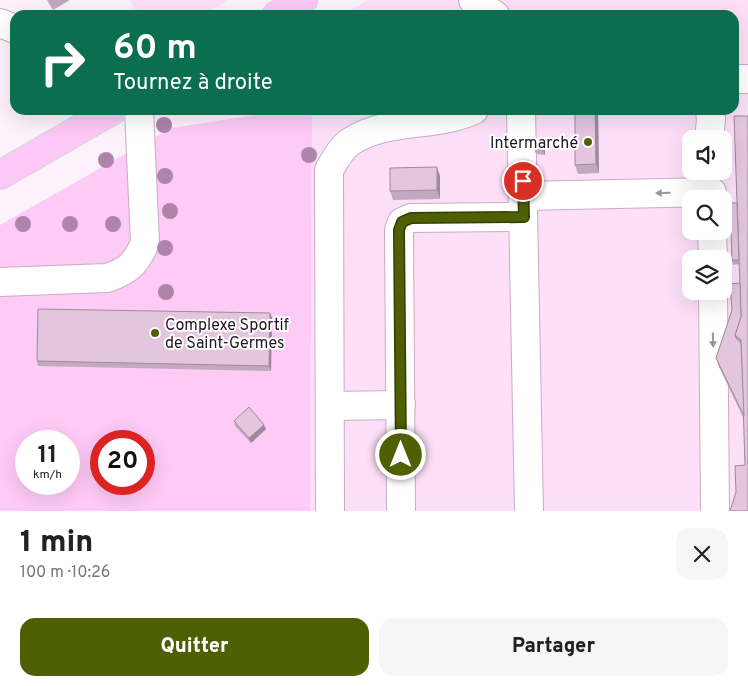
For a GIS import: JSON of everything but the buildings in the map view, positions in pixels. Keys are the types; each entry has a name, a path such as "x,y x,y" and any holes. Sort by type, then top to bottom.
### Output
{"main road":[{"path":"286,10 303,0"},
{"path":"0,175 103,115"}],"street":[{"path":"473,0 488,10"},
{"path":"0,282 107,278 122,273 138,258 145,243 139,115"},
{"path":"330,511 329,170 338,154 349,142 376,128 436,120 455,115"},
{"path":"522,115 529,511"},
{"path":"710,115 710,130"},
{"path":"401,511 399,230 402,222 411,218 712,188"},
{"path":"713,300 715,511"},
{"path":"330,406 401,405"}],"shaded area":[{"path":"129,0 228,0 211,10 136,10"},
{"path":"368,0 748,0 748,511 310,511 312,115 739,115 739,10 351,10"},
{"name":"Complexe Sportif de Saint-Germes","path":"256,115 312,115 310,511 0,511 0,225 171,128"}],"place":[{"name":"Intermarché","path":"588,142"},
{"name":"Complexe Sportif de Saint-Germes","path":"155,333"}],"route":[{"path":"401,455 399,230 402,222 411,218 524,217 523,181"}]}
